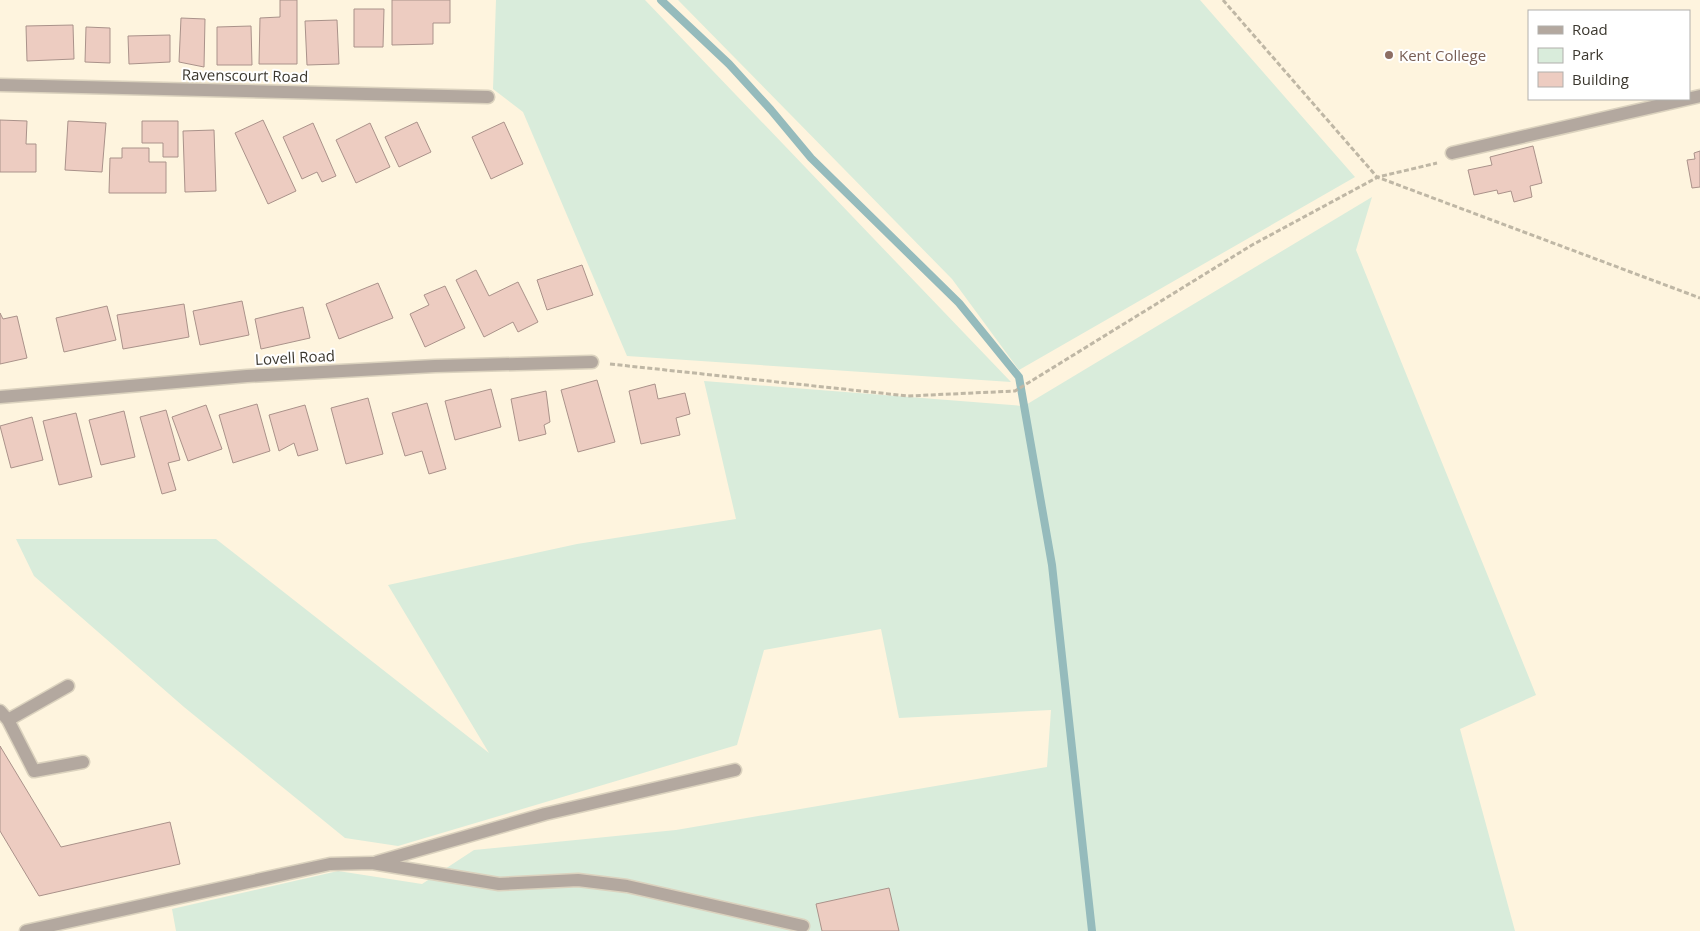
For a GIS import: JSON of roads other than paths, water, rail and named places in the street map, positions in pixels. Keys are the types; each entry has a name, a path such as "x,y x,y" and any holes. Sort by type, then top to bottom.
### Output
{"street":[{"name":"Ravenscourt Road","path":"0,85 488,97"},
{"path":"1452,154 1683,100"},
{"name":"Lovell Road","path":"0,397 247,376 435,366 592,362"},
{"path":"68,686 4,715 34,771 83,762"},
{"path":"372,864 545,814 734,770"},
{"path":"26,931 330,864 372,864 498,884 578,880 627,886 803,926"}],"waterway":[{"path":"661,0 729,64 811,158 959,303 1019,377 1052,565 1092,931"}],"place":[{"name":"Kent College","path":"1389,55"}]}
